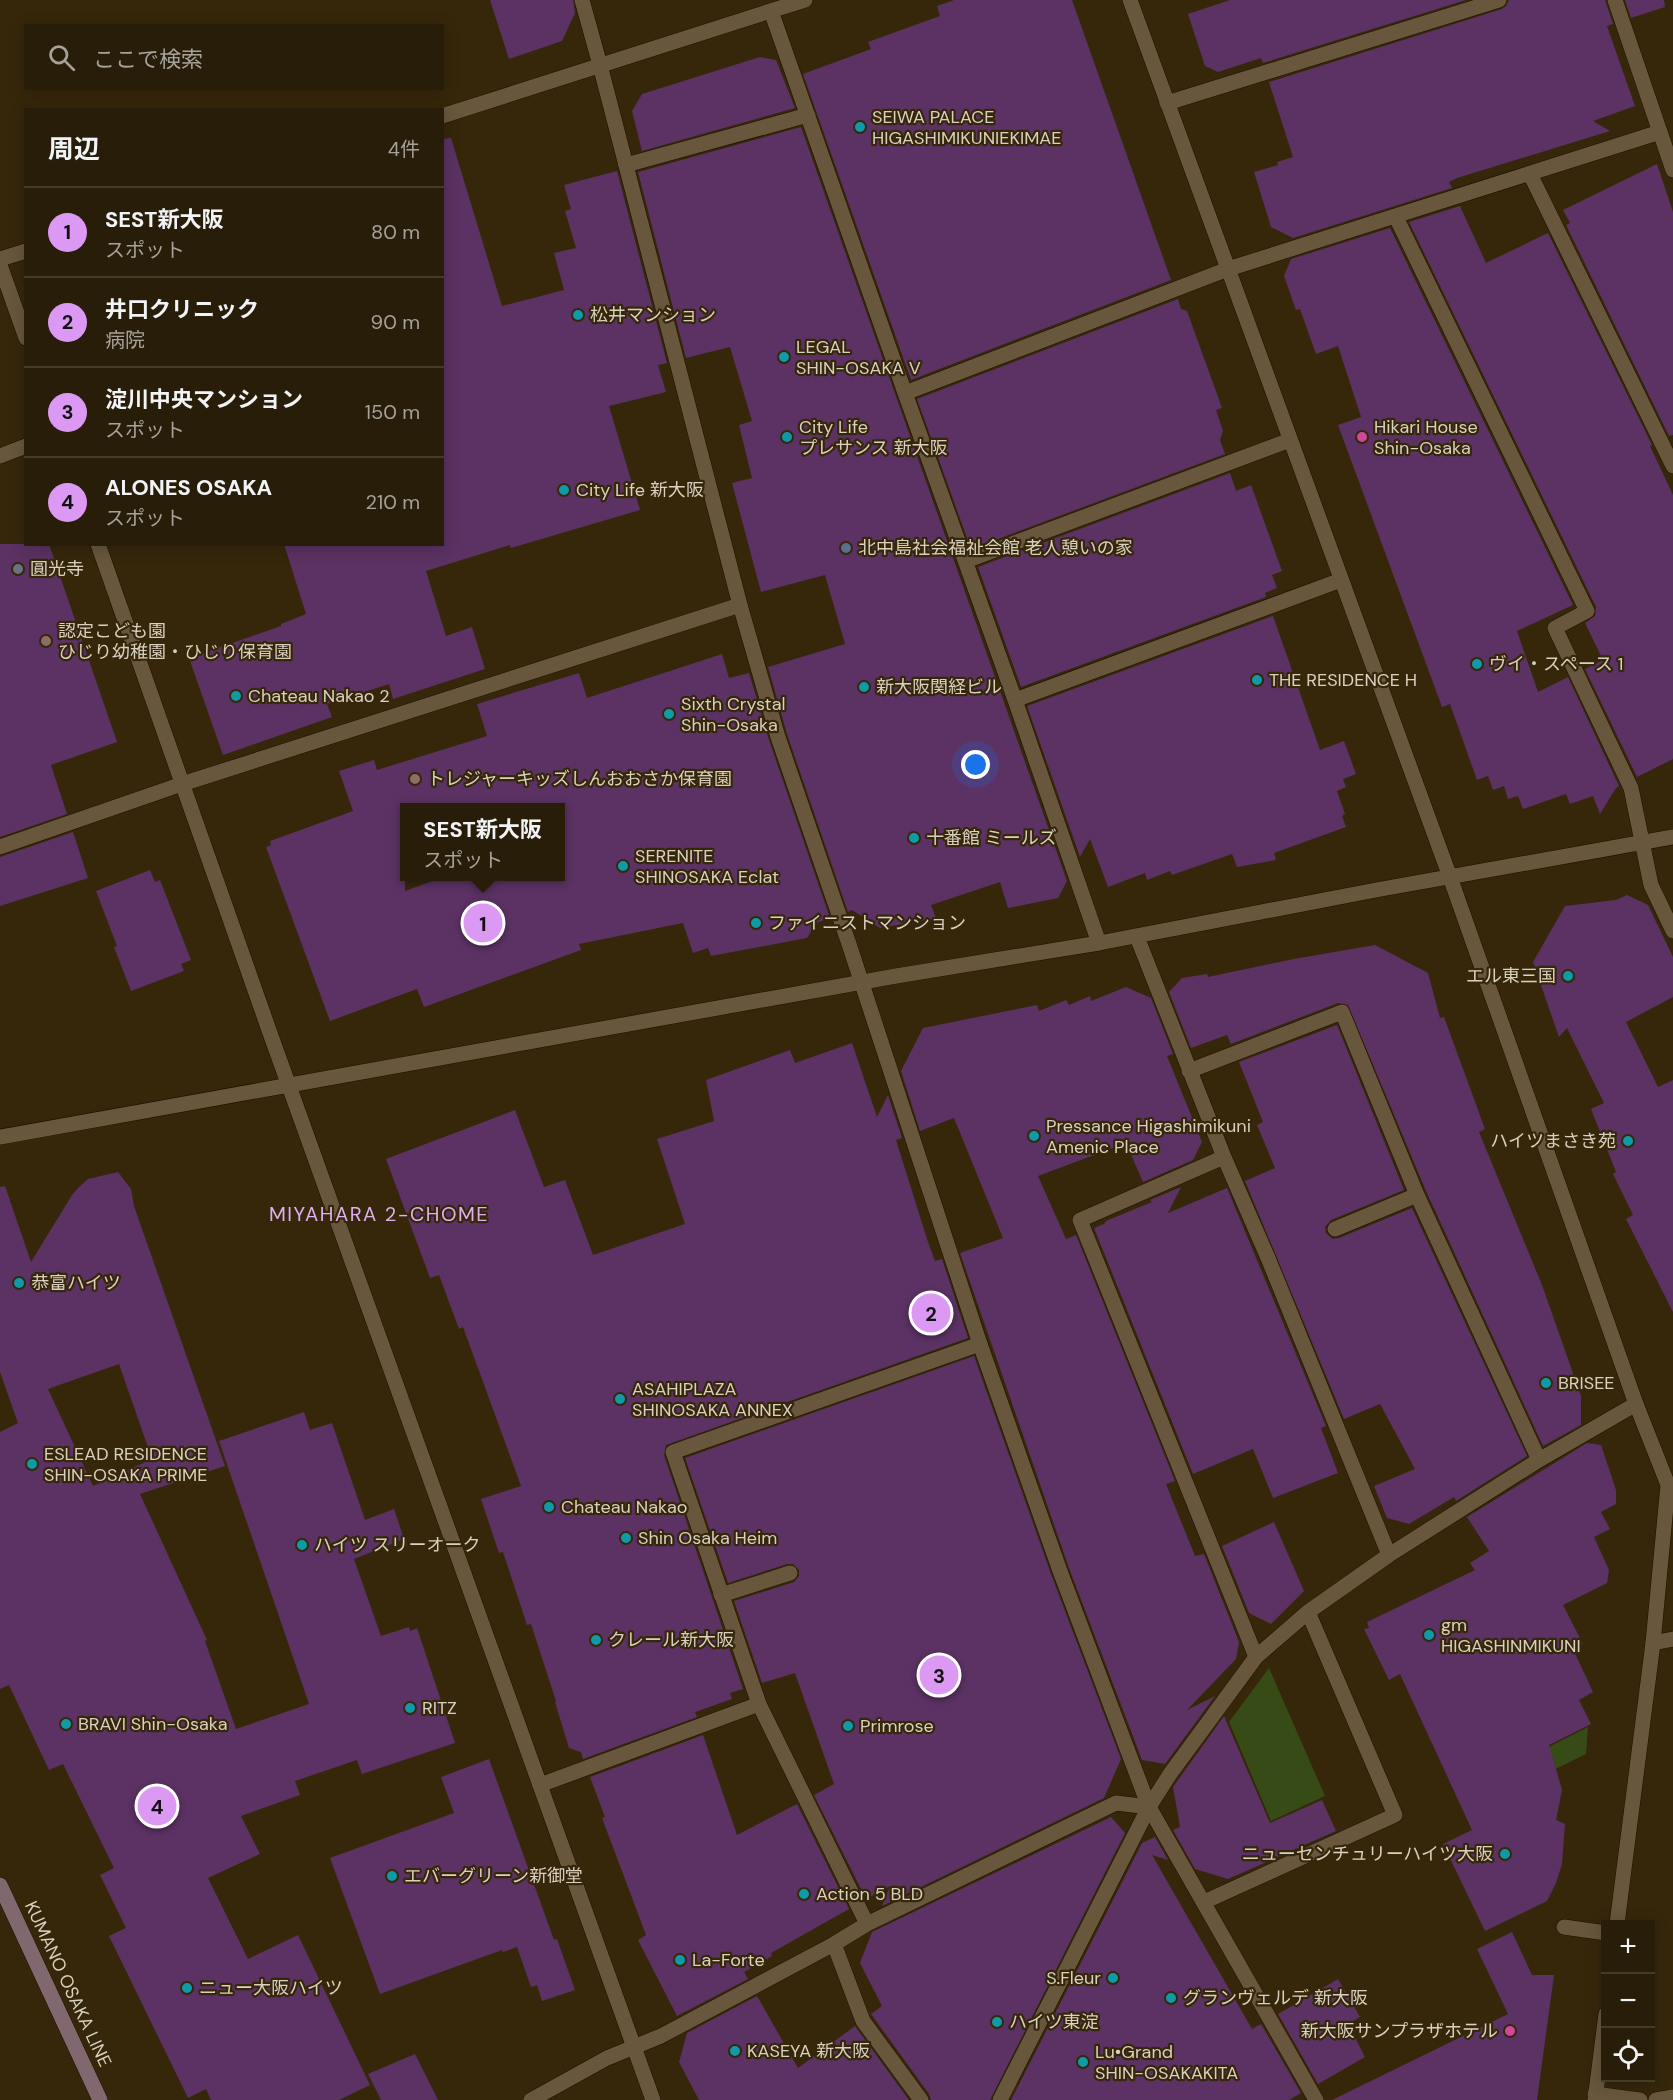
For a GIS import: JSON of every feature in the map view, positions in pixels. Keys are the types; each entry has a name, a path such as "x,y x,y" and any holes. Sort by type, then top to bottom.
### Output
{"main road":[{"name":"KUMANO OSAKA LINE","path":"0,1885 100,2100"}],"street":[{"path":"582,0 740,605 778,737 862,982 981,1344 1060,1571 1149,1808 1316,2100"},
{"path":"444,115 805,0"},
{"path":"1130,0 1450,877 1636,1404 1670,1484 1653,1643 1618,1920"},
{"path":"1167,104 1499,0"},
{"path":"1615,0 1673,170"},
{"path":"771,11 1099,943"},
{"path":"626,165 808,115"},
{"path":"905,393 1228,268 1660,132"},
{"path":"1530,174 1673,466"},
{"path":"1396,216 1587,611 1555,628 1631,788 1653,892 1673,931"},
{"path":"0,259 24,252"},
{"path":"0,265 24,332"},
{"path":"966,561 1290,440"},
{"path":"0,456 24,447"},
{"path":"99,546 653,2100"},
{"path":"1015,700 1341,580"},
{"path":"0,847 182,784 740,605"},
{"path":"0,1137 862,982 1137,937 1673,837"},
{"path":"1137,937 1224,1157 1268,1258 1389,1555"},
{"path":"1189,1071 1342,1012 1417,1195 1539,1460"},
{"path":"1224,1157 1080,1220 1256,1656"},
{"path":"1335,1229 1417,1195"},
{"path":"867,1924 759,1704 673,1452 981,1344"},
{"path":"1000,2100 1149,1808 1170,1774 1256,1656 1308,1612 1389,1555 1539,1460 1636,1404"},
{"path":"721,1595 790,1572"},
{"path":"1204,1902 1395,1815 1308,1612"},
{"path":"1653,1643 1673,1639"},
{"path":"540,1785 759,1704"},
{"path":"531,2100 607,2058 661,2036 834,1944 867,1924 1116,1803 1149,1808"},
{"path":"1564,1927 1601,1932"},
{"path":"834,1944 863,2021 921,2100"},
{"path":"1603,2028 1595,2097 1640,2100"},
{"path":"1656,2100 1673,2097"}],"green space":[{"path":"1269,1668 1325,1796 1271,1821 1229,1722"},
{"path":"1588,1727 1586,1754 1513,1790 1503,1770"}],"building":[{"path":"490,0 573,0 575,13 562,41 509,59"},
{"path":"954,0 1072,0 1171,280 911,380 803,74 871,49 868,42 940,16 937,6"},
{"path":"1230,0 1466,0 1263,63 1261,58 1218,72 1205,66 1188,14"},
{"path":"1509,0 1605,0 1613,24 1607,26 1635,106 1593,121 1610,131 1457,178 1449,182 1452,188 1293,238 1271,227 1254,172 1278,165 1277,162 1293,157 1269,82 1502,9"},
{"path":"1625,0 1664,0 1665,7 1631,18"},
{"path":"760,57 776,60 795,108 642,151 632,111 642,94"},
{"path":"801,127 1067,881 1058,898 1008,908 1000,882 931,905 936,918 880,928 852,910 848,912 787,734 768,667 845,644 825,575 761,592 732,483 752,478 739,425 752,421 730,347 686,358 638,172"},
{"path":"451,138 502,306 564,290 554,253 576,248 565,211 571,209 564,185 617,171 667,363 658,365 666,392 609,406 640,510 511,548 510,545 426,571 446,636 472,627 485,669 393,699 389,684 327,704 332,717 223,755 189,658 281,626 281,624 306,614 285,546 444,546 444,139"},
{"path":"1657,164 1673,212 1673,435 1669,436 1566,225 1570,223 1563,210"},
{"path":"1460,206 1486,263 1548,233 1652,445 1650,446 1673,495 1673,759 1637,777 1585,669 1603,660 1585,623 1595,616 1596,607 1409,222"},
{"path":"1390,228 1573,605 1517,631 1538,692 1568,677 1619,786 1600,814 1593,796 1570,804 1566,794 1523,809 1518,796 1508,799 1504,786 1493,790 1488,776 1477,780 1450,704 1442,707 1338,425 1361,417 1338,346 1316,354 1300,309 1296,310 1284,276 1291,259"},
{"path":"1178,299 1181,309 1187,311 1222,408 1216,410 1223,431 1220,440 1225,454 971,549 917,399"},
{"path":"1230,473 1236,491 1251,485 1282,571 1272,575 1277,588 1265,593 1266,597 1021,687 978,567"},
{"name":"認定こども園 ひじり幼稚園・ひじり保育園","path":"0,544 50,546 117,742 51,765 67,814 0,837"},
{"path":"1273,616 1320,750 1344,741 1356,774 1343,779 1346,787 1337,791 1345,814 1342,816 1346,827 1274,853 1276,860 1237,867 1232,854 1172,875 1170,871 1147,880 1145,873 1108,887 1090,839 1080,857 1027,706"},
{"path":"722,654 729,678 749,673 769,740 830,918 816,923 807,938 711,956 708,948 693,953 683,923 579,944 581,950 424,1007 417,989 330,1021 266,847 271,845 270,841 353,811 339,771 374,760 377,770 487,736 477,704 579,673 587,698"},
{"path":"73,832 88,878 0,906 0,857"},
{"path":"150,870 155,882 160,880 191,960 181,964 184,971 131,991 96,891"},
{"path":"1627,895 1648,905 1673,957 1673,997 1626,1022 1658,1087 1673,1080 1673,1312 1626,1219 1633,1215 1613,1174 1616,1172 1591,1109 1604,1103 1567,1028 1559,1037 1533,962 1565,906 1616,900"},
{"path":"1375,945 1428,973 1440,1018 1444,1017 1485,1129 1479,1132 1542,1285 1581,1396 1581,1425 1543,1446 1426,1191 1348,1005 1338,1003 1231,1044 1227,1035 1191,1048 1169,992 1182,978 1207,974 1208,977"},
{"path":"1126,987 1151,998 1173,1054 1167,1056 1202,1142 1193,1160 1143,1182 1126,1143 1038,1176 1066,1239 1076,1235 1175,1481 1166,1484 1195,1556 1204,1554 1239,1642 1236,1659 1187,1710 1215,1696 1165,1764 1142,1760 1069,1568 960,1253 1003,1238 954,1118 920,1131 901,1071 923,1028 1037,1005 1039,1011 1066,1000 1069,1005 1090,996 1091,1001"},
{"path":"1337,1025 1404,1190 1331,1220 1325,1227 1326,1233 1333,1239 1339,1238 1412,1208 1527,1456 1456,1501 1454,1497 1409,1524 1387,1518 1374,1486 1415,1469 1380,1404 1344,1419 1245,1181 1275,1168 1257,1125 1263,1122 1239,1062"},
{"path":"852,1043 877,1117 888,1095 902,1138 896,1140 927,1239 935,1261 942,1259 968,1338 666,1445 664,1455 743,1689 730,1693 732,1699 695,1712 697,1717 583,1759 581,1752 569,1748 531,1624 527,1625 503,1552 499,1553 481,1499 521,1486 463,1327 459,1329 439,1275 430,1278 386,1159 515,1110 544,1187 565,1180 593,1255 685,1224 657,1139 714,1121 706,1080 790,1050 795,1063"},
{"path":"118,1172 131,1189 134,1206 225,1466 140,1494 207,1640 205,1641 236,1729 309,1704 219,1441 304,1412 310,1430 332,1423 365,1520 394,1509 404,1539 354,1559 381,1636 409,1627 410,1631 417,1628 455,1743 362,1774 357,1760 295,1781 300,1795 241,1816 260,1854 208,1878 248,1959 298,1935 370,2085 339,2100 211,2100 206,2089 188,2098 109,1936 126,1928 100,1875 114,1868 63,1764 49,1770 9,1685 0,1689 0,1432 18,1423 0,1372 0,1187 5,1186 31,1262 72,1195 88,1179","holes":["119,1364 152,1459 93,1486 48,1389"]},
{"path":"1181,1187 1168,1213 1227,1188 1326,1426 1321,1428 1338,1473 1273,1498 1253,1449 1193,1474 1094,1228"},
{"path":"974,1356 1051,1574 1121,1759 1104,1798 882,1906 890,1886 866,1899 814,1795 834,1784 795,1673 762,1683 734,1601 794,1582 799,1576 799,1570 793,1564 787,1564 728,1583 685,1458"},
{"path":"1587,1443 1601,1445 1616,1490 1616,1504 1601,1512 1610,1529 1594,1537 1609,1570 1607,1583 1563,1605 1583,1644 1573,1649 1593,1692 1579,1700 1591,1724 1549,1745 1562,1790 1556,1820 1565,1824 1562,1864 1547,1901 1485,1931 1443,1844 1472,1830 1400,1674 1389,1680 1364,1629 1369,1628 1367,1622 1475,1570 1470,1563 1489,1551 1467,1517"},
{"path":"1274,1522 1304,1591 1271,1624 1249,1613 1222,1546"},
{"path":"1224,1716 1270,1823 1322,1800 1336,1831 1228,1879 1195,1869 1173,1830 1180,1827 1173,1787"},
{"path":"703,1735 737,1835 797,1804 849,1909 771,1953 772,1956 744,1972 748,1979 677,2016 638,1940 646,1935 602,1818 605,1817 590,1777"},
{"name":"エバーグリーン新御堂","path":"489,1759 554,1940 557,1939 575,1990 542,2001 537,1985 531,1987 517,1947 503,1952 502,1950 380,1994 330,1858 454,1813 441,1777"},
{"path":"1111,1817 1125,1833 990,2100 931,2100 871,2014 882,2006 860,1963 872,1932"},
{"path":"1155,1837 1168,1860 1152,1855 1252,2029 1261,2024 1301,2093 1289,2100 1011,2100 1142,1843"},
{"name":"新大阪サンプラザホテル","path":"1512,1932 1532,1975 1554,1975 1537,2100 1332,2100 1508,2014 1477,1949"},
{"path":"1338,1979 1360,2017 1348,2024 1365,2057 1318,2084 1278,2014"},
{"path":"757,1996 798,2068 855,2026 909,2100 699,2100 679,2062 687,2033"},
{"path":"415,2054 438,2100 381,2100 368,2074"}],"place":[{"name":"SEIWA PALACE HIGASHIMIKUNIEKIMAE","path":"860,127"},
{"name":"松井マンション","path":"578,315"},
{"name":"LEGAL SHIN-OSAKA V","path":"784,357"},
{"name":"City Life プレサンス 新大阪","path":"787,437"},
{"name":"Hikari House Shin-Osaka","path":"1362,437"},
{"name":"City Life 新大阪","path":"564,490"},
{"name":"北中島社会福祉会館 老人憩いの家","path":"846,548"},
{"name":"圓光寺","path":"18,569"},
{"name":"認定こども園 ひじり幼稚園・ひじり保育園","path":"46,641"},
{"name":"ヴイ・スペース 1","path":"1477,664"},
{"name":"THE RESIDENCE H","path":"1257,680"},
{"name":"新大阪関経ビル","path":"864,687"},
{"name":"Chateau Nakao 2","path":"236,696"},
{"name":"Sixth Crystal Shin-Osaka","path":"669,714"},
{"name":"トレジャーキッズしんおおさか保育園","path":"415,779"},
{"name":"十番館 ミールズ","path":"914,838"},
{"name":"SERENITE SHINOSAKA Eclat","path":"623,866"},
{"name":"SEST新大阪","path":"483,923"},
{"name":"ファイニストマンション","path":"756,923"},
{"name":"エル東三国","path":"1568,976"},
{"name":"Pressance Higashimikuni Amenic Place","path":"1034,1136"},
{"name":"ハイツまさき苑","path":"1628,1141"},
{"name":"恭富ハイツ","path":"19,1283"},
{"name":"井口クリニック","path":"931,1313"},
{"name":"BRISEE","path":"1546,1383"},
{"name":"ASAHIPLAZA SHINOSAKA ANNEX","path":"620,1399"},
{"name":"ESLEAD RESIDENCE SHIN-OSAKA PRIME","path":"32,1464"},
{"name":"Chateau Nakao","path":"549,1507"},
{"name":"Shin Osaka Heim","path":"626,1538"},
{"name":"ハイツ スリーオーク","path":"302,1545"},
{"name":"gm HIGASHINMIKUNI","path":"1429,1635"},
{"name":"クレール新大阪","path":"596,1640"},
{"name":"淀川中央マンション","path":"939,1675"},
{"name":"RITZ","path":"410,1708"},
{"name":"BRAVI Shin-Osaka","path":"66,1724"},
{"name":"Primrose","path":"848,1726"},
{"name":"ALONES OSAKA","path":"157,1806"},
{"name":"ニューセンチュリーハイツ大阪","path":"1505,1854"},
{"name":"エバーグリーン新御堂","path":"392,1876"},
{"name":"Action 5 BLD","path":"804,1894"},
{"name":"La-Forte","path":"680,1960"},
{"name":"S.Fleur","path":"1113,1978"},
{"name":"ニュー大阪ハイツ","path":"187,1988"},
{"name":"グランヴェルデ 新大阪","path":"1171,1998"},
{"name":"ハイツ東淀","path":"997,2022"},
{"name":"新大阪サンプラザホテル","path":"1510,2031"},
{"name":"KASEYA 新大阪","path":"735,2051"},
{"name":"Lu•Grand SHIN-OSAKAKITA","path":"1083,2062"}],"district":[{"name":"MIYAHARA 2-CHOME","path":"379,1214"}]}
